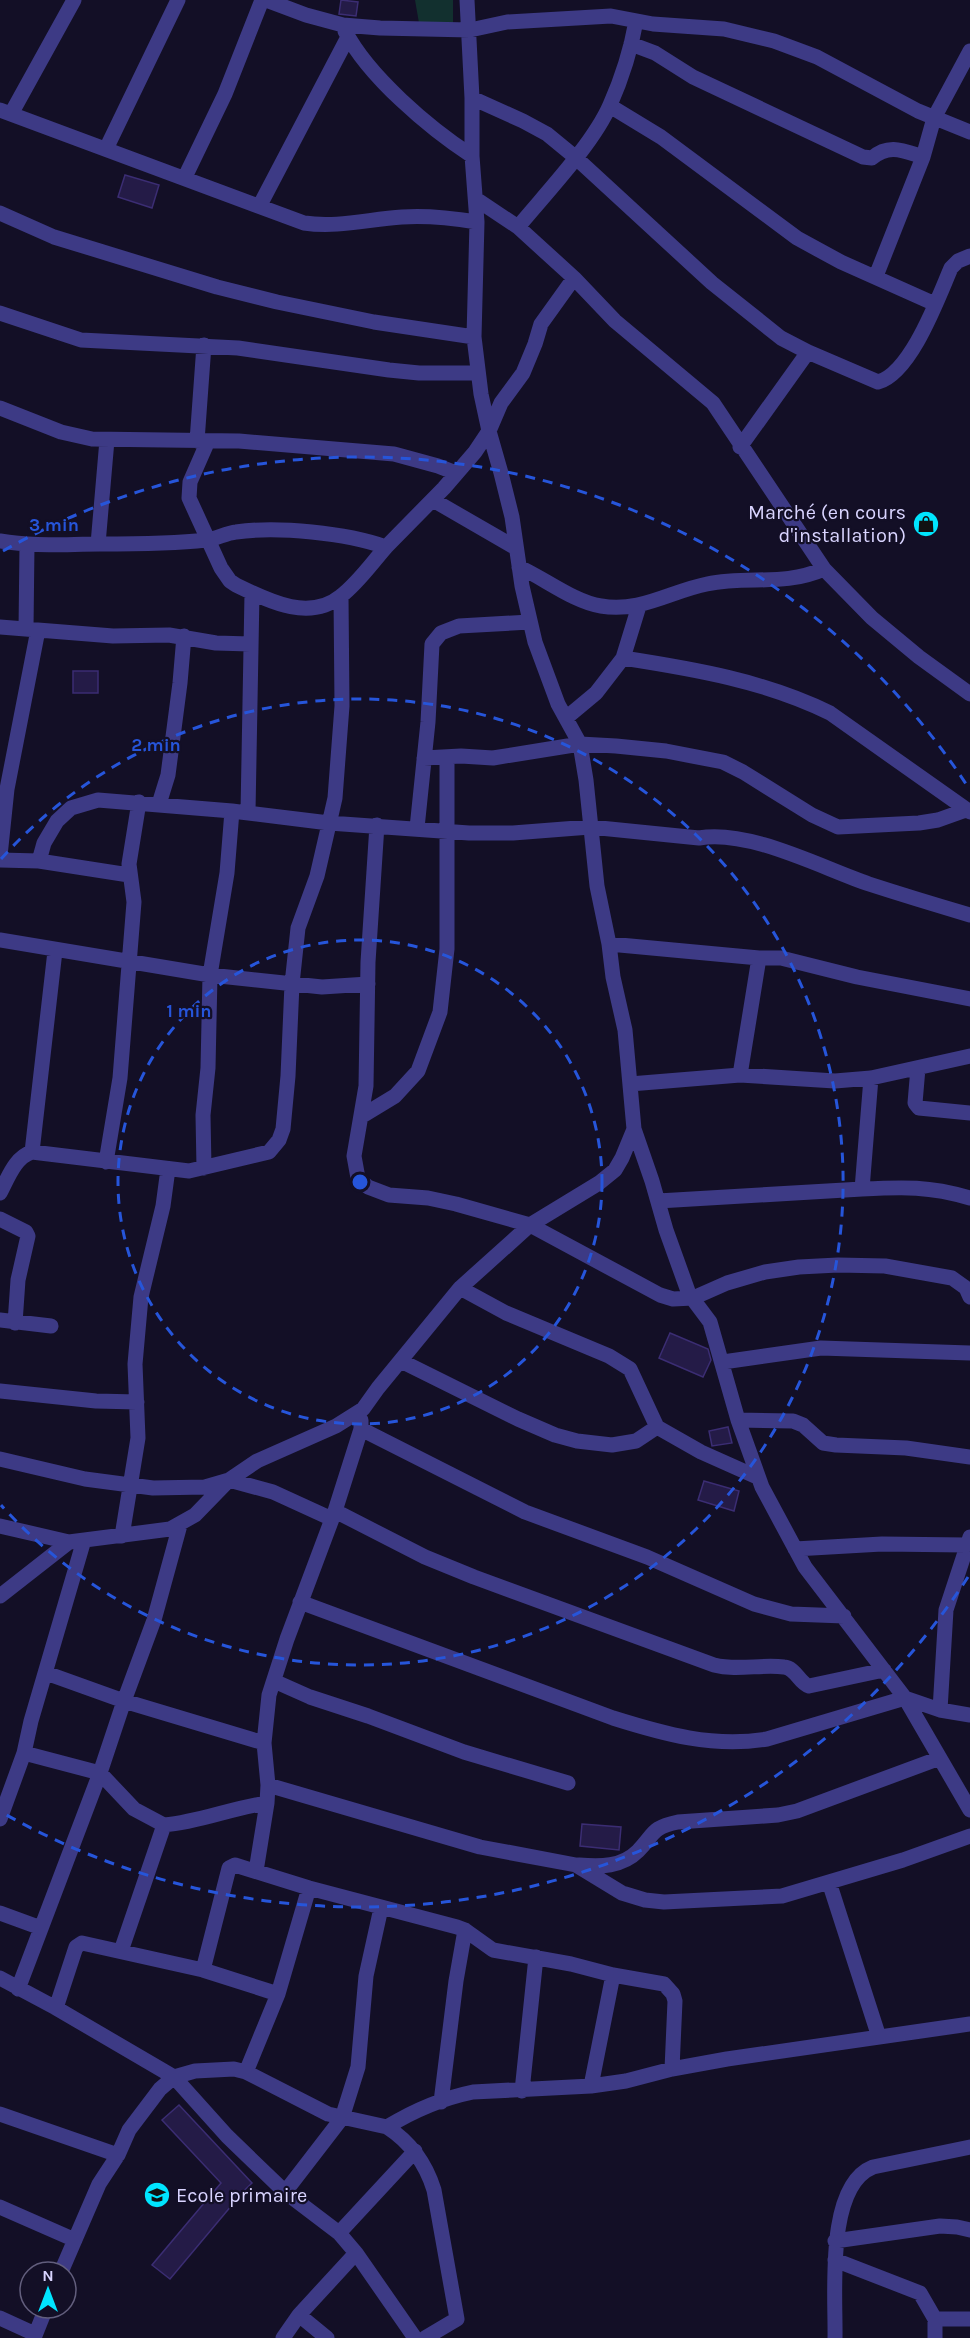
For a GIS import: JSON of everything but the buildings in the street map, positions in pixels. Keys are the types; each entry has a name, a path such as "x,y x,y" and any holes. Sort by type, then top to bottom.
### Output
{"street":[{"path":"74,0 6,112 304,223 322,225 403,217 438,217 477,222"},
{"path":"106,149 178,0"},
{"path":"185,177 225,94 264,0 346,31 470,30 507,22 611,16 690,28 724,29 774,41 817,57 934,118 970,132"},
{"path":"467,0 472,98 471,156 477,222 474,338 478,373 489,431 501,473 530,622 558,704 580,744 597,886 625,1029 634,1129 688,1294 710,1322 757,1477 795,1549 817,1584 844,1616 905,1698 970,1810"},
{"path":"518,227 575,157 610,106 632,44 636,21"},
{"path":"346,31 382,82 450,142 471,156"},
{"path":"260,205 346,31"},
{"path":"632,44 655,53 693,77 863,157 872,158 890,148 923,157"},
{"path":"876,276 923,157 934,118 970,51"},
{"path":"472,98 547,134 712,283 781,338 878,382 886,380 916,344 951,268 958,261 970,256"},
{"path":"610,106 661,137 797,238 841,262 935,304"},
{"path":"476,199 518,227 574,278 615,321 713,403 740,447 824,569 872,618 919,657 970,694"},
{"path":"0,213 54,237 237,292 374,322 474,338"},
{"path":"204,345 203,441 190,482 191,506 226,575 236,585 288,606 308,609 323,606 341,596 433,500 475,452 489,431 501,403 523,373 541,324 574,278"},
{"path":"0,313 81,340 122,344 204,345 399,371 478,373"},
{"path":"740,447 808,352"},
{"path":"0,408 61,432 83,438 239,441 394,454 456,473"},
{"path":"98,544 107,440"},
{"path":"433,500 516,548"},
{"path":"0,541 27,545 64,546 169,543 210,540 239,531 274,531 333,535 386,547"},
{"path":"27,545 32,630 7,789 0,858 39,861 129,875"},
{"path":"519,567 574,596 600,606 639,606 707,584 746,580 787,580 807,576 824,569"},
{"path":"248,812 252,593"},
{"path":"0,1193 16,1163 24,1154 32,1152 189,1172 268,1152 279,1140 283,1129 288,1076 292,984 298,928 318,876 334,798 342,706 341,596"},
{"path":"566,718 596,693 623,658 639,606"},
{"path":"417,828 428,722 430,650 436,638 446,630 459,626 530,622"},
{"path":"0,627 113,636 184,636 216,643 250,644"},
{"path":"159,804 168,775 184,636"},
{"path":"623,658 720,675 763,686 806,701 830,712 968,811"},
{"path":"424,758 492,758 580,744 666,751 723,762 812,815 838,827 920,824 968,811"},
{"path":"362,1116 395,1096 418,1071 440,1012 446,968 447,757"},
{"path":"39,861 44,843 57,821 70,808 98,800 248,812 329,823 493,833 590,827 699,838 713,836 729,838 793,854 868,884 970,915"},
{"path":"106,1162 120,1078 134,902 129,864 138,802"},
{"path":"204,1168 202,1115 208,1068 210,975 227,873 232,811"},
{"path":"377,825 368,984 366,1086 354,1156 358,1178 368,1187 389,1194 428,1198 456,1204 530,1225 660,1295 673,1299 693,1298 727,1283 765,1272 838,1265 885,1266 952,1278 966,1288 970,1297"},
{"path":"0,940 55,951 210,975 322,987 368,984"},
{"path":"609,944 781,958 857,977 970,999"},
{"path":"32,1152 55,951"},
{"path":"740,1075 759,958"},
{"path":"630,1084 740,1075 816,1081 871,1078 970,1056"},
{"path":"918,1068 915,1103 919,1108 970,1113"},
{"path":"862,1189 871,1078"},
{"path":"0,1526 76,1541 170,1529 195,1515 229,1480 257,1461 336,1426 363,1409 414,1342 460,1288 530,1225 599,1183 615,1170 634,1129"},
{"path":"122,1536 138,1438 135,1364 141,1297 164,1206 168,1169"},
{"path":"658,1201 918,1187 947,1191 970,1198"},
{"path":"0,1219 26,1232 28,1236 7,1321 51,1326"},
{"path":"460,1288 506,1313 609,1356 630,1369 657,1427 701,1452 757,1477"},
{"path":"723,1362 821,1348 970,1353"},
{"path":"401,1361 518,1419 555,1435 577,1441 612,1445 636,1441 657,1427"},
{"path":"0,1391 96,1401 137,1402"},
{"path":"256,1870 267,1803 268,1785 264,1743 269,1695 300,1602 334,1515 361,1429 363,1409"},
{"path":"738,1420 793,1421 803,1425 823,1443 906,1448 970,1456"},
{"path":"361,1429 525,1512 647,1557 754,1604 791,1614 844,1616"},
{"path":"0,1459 85,1479 130,1485 168,1488 205,1487 229,1480 273,1492 334,1515 465,1573 725,1668 787,1667 798,1674 804,1684 809,1686 884,1670"},
{"path":"18,1989 100,1773 154,1620 180,1524"},
{"path":"0,1596 76,1541"},
{"path":"2,1813 24,1753 31,1721 46,1674 76,1541"},
{"path":"795,1549 968,1541 946,1610 940,1710"},
{"path":"300,1602 613,1718 697,1741 750,1742 767,1739 905,1698 940,1710 970,1715"},
{"path":"46,1674 124,1701 264,1743"},
{"path":"274,1681 464,1752 568,1783"},
{"path":"24,1753 100,1773 134,1809 164,1825 189,1823 245,1806 267,1803"},
{"path":"268,1785 480,1846 576,1865 600,1867 622,1862 637,1851 653,1831 664,1825 695,1820 778,1815 797,1811 940,1758"},
{"path":"121,1951 164,1825"},
{"path":"576,1865 622,1893 645,1900 664,1902 783,1896 970,1836"},
{"path":"202,1970 229,1868 235,1865 309,1888 465,1930 492,1950 664,1984 673,1994 675,2001 672,2069"},
{"path":"829,1882 879,2037"},
{"path":"246,2072 278,1994 309,1888"},
{"path":"285,2192 342,2118 358,2067 366,1976 381,1908"},
{"path":"0,1913 41,1928"},
{"path":"441,2102 465,1930"},
{"path":"56,2008 76,1947 82,1943 202,1970 278,1994"},
{"path":"522,2091 536,1957"},
{"path":"591,2086 613,1975"},
{"path":"0,1978 174,2077 226,2136 285,2192 339,2233 356,2253 415,2338"},
{"path":"387,2127 441,2102 473,2092 591,2086 626,2081 672,2069 970,2024"},
{"path":"66,2260 99,2184 118,2156 129,2130 160,2089 174,2077 195,2071 234,2069 246,2072 328,2114 387,2127 402,2136 415,2151 430,2176 434,2190 457,2319 425,2338"},
{"path":"0,2115 118,2156"},
{"path":"836,2338 835,2241 849,2189 863,2171 873,2167 970,2147"},
{"path":"339,2233 415,2151"},
{"path":"0,2207 75,2240"},
{"path":"835,2241 940,2226 970,2230"},
{"path":"284,2338 299,2315 356,2253"},
{"path":"835,2260 920,2293 934,2319 935,2338"},
{"path":"299,2315 327,2338"},
{"path":"0,2318 34,2336 41,2320"},
{"path":"934,2319 970,2319"}],"green space":[{"path":"415,0 453,0 453,28 419,23"}],"place":[{"name":"Marché (en cours d'installation)","path":"926,524"},
{"name":"Ecole primaire","path":"157,2195"}]}
